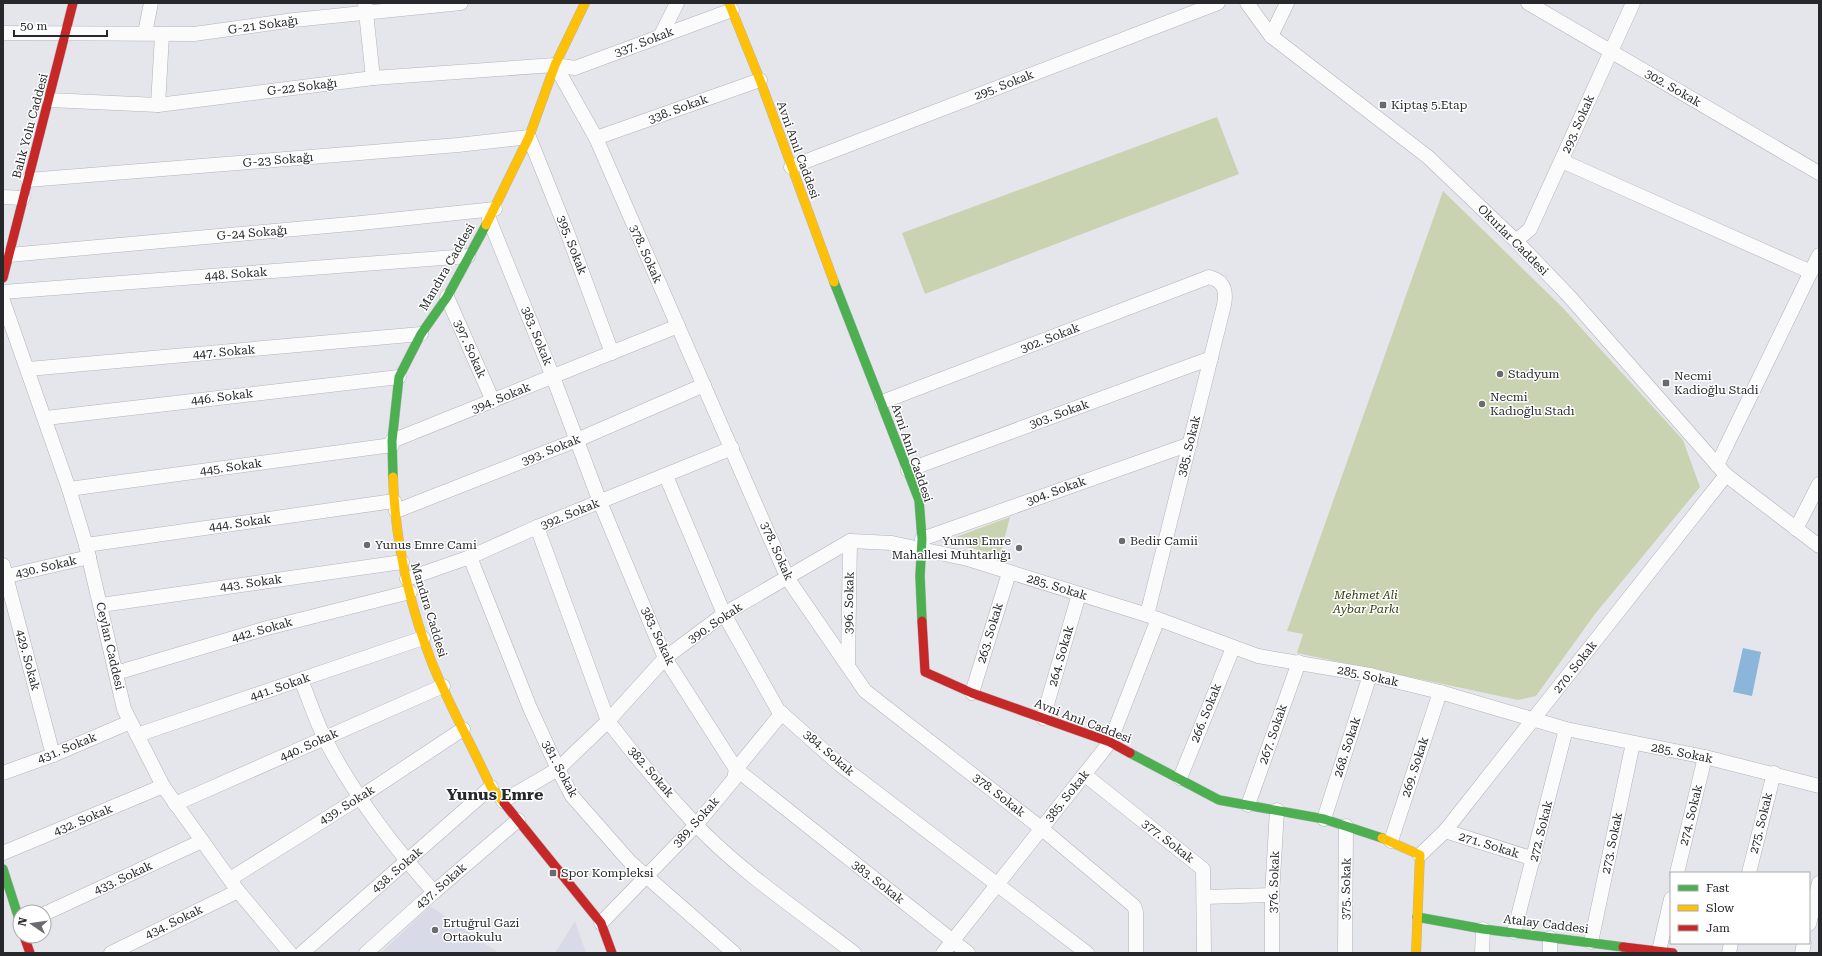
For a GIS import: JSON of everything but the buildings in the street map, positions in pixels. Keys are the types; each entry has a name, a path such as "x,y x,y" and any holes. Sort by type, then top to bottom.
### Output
{"street":[{"name":"Balık Yolu Caddesi","path":"3,278 73,3"},
{"path":"145,33 151,3"},
{"name":"G-21 Sokağı","path":"3,33 194,34 365,8 461,3"},
{"name":"Mandıra Caddesi","path":"585,3 556,65 529,137 492,214 447,297 421,334 399,377 392,443 395,506 402,562 423,638 443,686 492,787 601,923 612,953"},
{"path":"661,35 677,3"},
{"name":"295. Sokak","path":"791,167 1218,3"},
{"name":"Okurlar Caddesi","path":"1247,3 1271,36 1428,157 1516,241 1568,295 1721,470 1819,546"},
{"path":"1271,36 1287,3"},
{"name":"302. Sokak","path":"1528,3 1819,173"},
{"name":"293. Sokak","path":"1516,241 1530,229 1633,3"},
{"name":"337. Sokak","path":"556,65 575,68 661,35 730,6"},
{"name":"Avni Anıl Caddesi","path":"730,6 760,80 824,260 882,402 919,500 922,544 920,576 925,672 972,693 1110,742 1219,800 1324,819 1391,841 1420,855"},
{"path":"365,8 373,78"},
{"path":"158,105 162,35"},
{"name":"G-22 Sokağı","path":"49,100 158,105 373,78 556,65"},
{"name":"378. Sokak","path":"556,65 596,138 788,579 866,690 1041,828 1134,906 1136,912 1136,953"},
{"name":"338. Sokak","path":"596,138 760,80"},
{"name":"G-23 Sokağı","path":"28,180 458,145 529,137"},
{"name":"395. Sokak","path":"529,137 566,229 612,353"},
{"path":"1562,160 1811,272"},
{"path":"3,197 23,198"},
{"name":"G-24 Sokağı","path":"9,255 361,223 492,214"},
{"name":"383. Sokak","path":"492,214 600,502 665,658 736,769 968,953"},
{"name":"270. Sokak","path":"1420,855 1445,831 1532,721 1721,470 1819,255"},
{"name":"448. Sokak","path":"3,292 468,256"},
{"name":"302. Sokak","path":"882,402 1209,277 1218,280"},
{"name":"385. Sokak","path":"943,953 1110,742 1153,617 1190,444 1226,294 1223,285 1218,280"},
{"name":"397. Sokak","path":"447,297 492,401"},
{"name":"Ceylan Caddesi","path":"3,301 46,418 70,489 88,551 124,709 163,786 175,804 238,891 287,952"},
{"name":"394. Sokak","path":"392,443 678,326"},
{"name":"447. Sokak","path":"28,369 421,334"},
{"name":"303. Sokak","path":"908,470 1211,358"},
{"name":"446. Sokak","path":"46,418 399,377"},
{"name":"393. Sokak","path":"395,506 577,440 704,385"},
{"name":"445. Sokak","path":"70,489 392,443"},
{"name":"304. Sokak","path":"922,544 1190,444"},
{"name":"392. Sokak","path":"408,585 537,527 732,448"},
{"name":"384. Sokak","path":"666,476 724,614 778,710 839,764 1087,953"},
{"path":"1796,529 1819,484"},
{"name":"444. Sokak","path":"88,551 395,506"},
{"name":"382. Sokak","path":"537,527 608,721 696,825 755,878 854,953"},
{"path":"850,541 892,544 922,544"},
{"name":"390. Sokak","path":"503,801 558,769 608,721 665,658 724,614 788,579 850,541"},
{"name":"396. Sokak","path":"848,664 850,541"},
{"name":"285. Sokak","path":"922,544 1009,573 1153,617 1233,648 1258,656 1370,675 1440,692 1532,721 1566,730 1705,757 1774,773 1819,786"},
{"name":"430. Sokak","path":"4,573 88,551"},
{"name":"381. Sokak","path":"470,557 530,708 572,796 630,862 730,952"},
{"name":"443. Sokak","path":"101,605 402,562"},
{"name":"429. Sokak","path":"4,573 53,755"},
{"name":"263. Sokak","path":"972,693 1009,573"},
{"name":"442. Sokak","path":"116,673 408,585"},
{"name":"264. Sokak","path":"1043,718 1079,594"},
{"name":"441. Sokak","path":"133,729 302,680 423,638"},
{"name":"266. Sokak","path":"1180,778 1233,648"},
{"name":"267. Sokak","path":"1248,805 1299,662"},
{"name":"268. Sokak","path":"1324,819 1370,675"},
{"path":"302,680 325,738 359,798 406,861 434,892"},
{"name":"440. Sokak","path":"175,804 443,686"},
{"name":"269. Sokak","path":"1391,841 1440,692"},
{"name":"389. Sokak","path":"601,923 696,825 734,779 736,769 782,713"},
{"name":"431. Sokak","path":"3,772 133,729"},
{"name":"439. Sokak","path":"230,879 359,798 463,729"},
{"name":"272. Sokak","path":"1514,932 1566,730"},
{"name":"273. Sokak","path":"1591,942 1633,743"},
{"name":"274. Sokak","path":"1677,872 1705,757"},
{"name":"275. Sokak","path":"1749,872 1774,773"},
{"name":"377. Sokak","path":"1085,775 1203,869 1204,953"},
{"name":"432. Sokak","path":"3,853 163,786"},
{"name":"438. Sokak","path":"302,953 492,787"},
{"name":"376. Sokak","path":"1272,953 1272,895 1277,810"},
{"name":"437. Sokak","path":"366,953 518,820"},
{"name":"375. Sokak","path":"1345,953 1346,826"},
{"name":"271. Sokak","path":"1445,831 1534,859"},
{"name":"433. Sokak","path":"52,910 202,841"},
{"path":"1416,953 1420,855"},
{"path":"3,869 14,904"},
{"path":"1810,920 1819,883"},
{"name":"434. Sokak","path":"111,953 238,891"},
{"path":"1204,897 1272,895"},
{"path":"1659,951 1670,903"},
{"name":"Atalay Caddesi","path":"1417,917 1550,938 1591,942 1630,950 1673,953"},
{"path":"1482,953 1483,928"},
{"path":"1550,938 1550,953"}],"shaded area":[{"name":"Ertuğrul Gazi Ortaokulu","path":"430,906 499,953 381,953"},
{"path":"575,921 586,953 555,953"}],"green space":[{"path":"1217,117 1239,174 925,294 902,233"},
{"name":"Stadyum","path":"1443,191 1563,308 1683,440 1700,487 1595,614 1536,696 1518,700 1297,653 1303,634 1287,631"},
{"path":"1010,517 1000,556 945,541"}],"water":[{"path":"1743,648 1761,652 1752,696 1733,692"}],"traffic: fast":[{"path":"393,477 392,441 399,377 421,334 447,297 486,225"},
{"path":"834,282 919,500 922,539 920,576 922,621"},
{"path":"1130,753 1219,800 1324,819 1382,838"},
{"path":"3,869 14,904"},
{"path":"1417,917 1483,929 1623,947"}],"traffic: slow":[{"path":"486,225 529,137 555,65 585,3"},
{"path":"729,3 760,80 834,282"},
{"path":"393,477 394,501 400,548 416,618 432,663 446,694 491,787 504,803"},
{"path":"1382,838 1420,855 1416,953"}],"traffic: jam":[{"path":"3,278 73,3"},
{"path":"922,621 925,672 972,693 1110,742 1130,753"},
{"path":"504,803 601,923 612,953"},
{"path":"27,944 30,953"},
{"path":"1623,947 1673,953"}],"place":[{"name":"Kiptaş 5.Etap","path":"1383,105"},
{"name":"Stadyum","path":"1500,374"},
{"name":"Necmi Kadioğlu Stadi","path":"1666,383"},
{"name":"Necmi Kadıoğlu Stadı","path":"1482,404"},
{"name":"Bedir Camii","path":"1122,541"},
{"name":"Yunus Emre Cami","path":"367,545"},
{"name":"Yunus Emre Mahallesi Muhtarlığı","path":"1019,548"},
{"name":"Spor Kompleksi","path":"553,873"},
{"name":"Ertuğrul Gazi Ortaokulu","path":"435,930"}],"district":[{"name":"Yunus Emre","path":"495,794"}],"park label":[{"name":"Mehmet Ali Aybar Parkı","path":"1366,602"}]}
